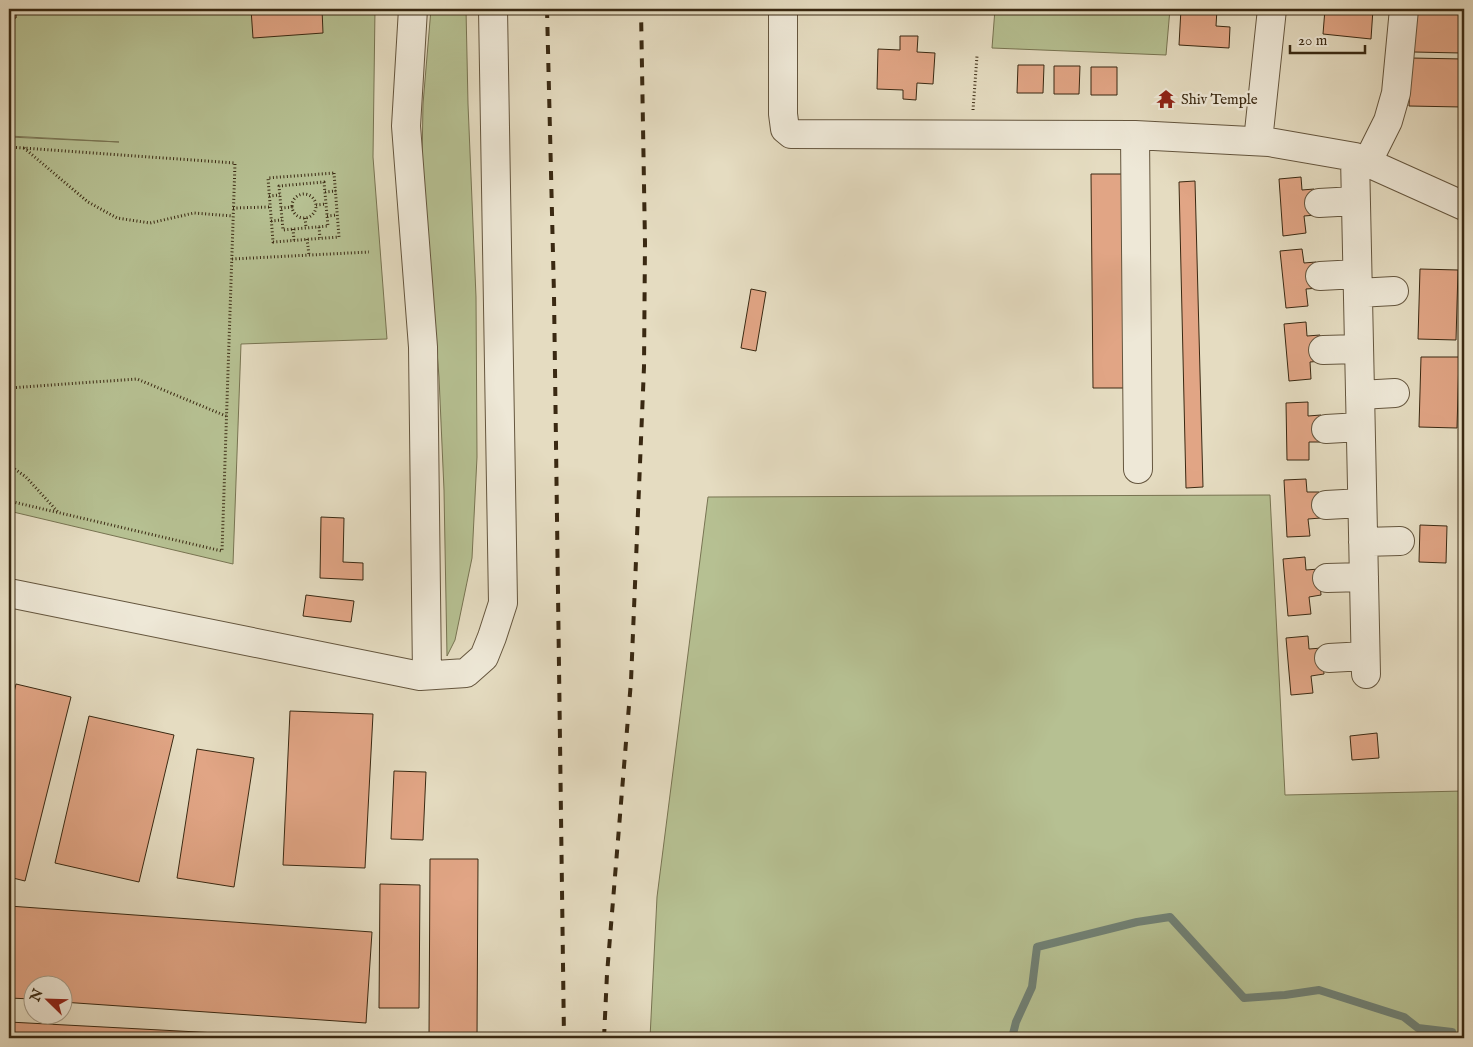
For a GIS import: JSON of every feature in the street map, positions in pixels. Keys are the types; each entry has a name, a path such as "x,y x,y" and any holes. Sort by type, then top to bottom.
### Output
{"street":[{"path":"413,9 406,126 423,347 426,675"},
{"path":"9,593 420,676 466,673 484,657 503,603 492,9"},
{"path":"783,9 783,114 785,129 791,134 1136,136 1270,142 1361,160 1464,206"},
{"path":"1258,141 1272,9"},
{"path":"1329,658 1366,665 1355,201 1361,160 1388,120 1396,93 1404,9"},
{"path":"1136,136 1138,469"},
{"path":"1320,203 1355,201"},
{"path":"1320,276 1394,291"},
{"path":"1323,350 1359,348"},
{"path":"1360,395 1395,393"},
{"path":"1326,429 1360,427"},
{"path":"1326,505 1362,503"},
{"path":"1363,542 1400,541"},
{"path":"1327,578 1364,577"}],"path":[{"path":"972,135 977,56"},
{"path":"9,147 235,163 222,551 9,500"},
{"path":"24,148 88,202 117,218 150,223 194,213 233,216"},
{"path":"334,173 339,236 273,242 268,178 291,176 334,173"},
{"path":"311,175 312,183"},
{"path":"291,176 291,185"},
{"path":"324,182 328,226 283,230 279,186 291,185 324,182"},
{"path":"325,192 336,191"},
{"path":"269,196 280,194"},
{"path":"303,194 313,198 316,204 314,212 305,218 297,215 293,207 296,198 303,194"},
{"path":"316,204 326,204"},
{"path":"233,208 270,207"},
{"path":"281,208 293,207"},
{"path":"327,216 338,215"},
{"path":"305,218 306,228"},
{"path":"271,221 282,220"},
{"path":"319,227 320,238"},
{"path":"293,229 294,240"},
{"path":"307,239 309,255"},
{"path":"232,259 369,252"},
{"path":"9,388 137,379 226,416"},
{"path":"9,465 26,477 58,512"}],"green space":[{"path":"16,9 375,9 373,157 387,339 241,344 233,564 9,511 9,137 119,142 9,136 9,18 16,18"},
{"path":"431,9 466,9 476,297 477,457 472,558 455,640 447,656 444,490 439,377 422,161 423,104"},
{"path":"995,9 1170,9 1166,55 992,48"},
{"path":"1270,495 1285,795 1464,791 1464,1038 650,1038 657,897 708,497"}],"building":[{"path":"9,9 16,9 16,18 9,18"},
{"path":"251,9 322,9 323,33 253,38"},
{"path":"1181,9 1217,9 1216,26 1230,27 1229,48 1179,45"},
{"path":"1325,9 1373,9 1371,39 1323,34"},
{"path":"1415,9 1462,9 1461,53 1414,52"},
{"path":"900,36 918,36 917,52 935,53 933,84 917,83 916,100 903,99 903,90 877,89 878,49 900,50"},
{"path":"1411,58 1463,59 1462,107 1409,106"},
{"path":"1018,65 1044,65 1043,93 1017,93"},
{"path":"1054,66 1080,66 1079,94 1054,94"},
{"path":"1091,67 1117,67 1117,95 1091,95"},
{"path":"1091,174 1124,174 1126,388 1093,388"},
{"path":"1301,177 1302,190 1314,189 1316,215 1304,216 1306,233 1283,236 1279,179"},
{"path":"1195,181 1203,487 1186,488 1179,182"},
{"path":"1302,249 1304,263 1316,262 1319,288 1306,289 1308,306 1286,308 1280,251"},
{"path":"1420,269 1458,270 1456,340 1418,339"},
{"path":"751,289 766,292 756,351 741,348"},
{"path":"1306,322 1307,336 1320,335 1322,361 1310,362 1311,379 1289,381 1284,324"},
{"path":"1421,357 1459,357 1457,428 1419,427"},
{"path":"1308,402 1308,416 1321,415 1321,442 1309,442 1309,460 1287,460 1286,403"},
{"path":"1306,479 1307,492 1319,492 1321,518 1308,519 1310,536 1287,537 1284,480"},
{"path":"321,517 344,518 343,562 363,563 363,580 320,578"},
{"path":"1420,525 1447,526 1446,563 1419,562"},
{"path":"1305,557 1306,570 1319,569 1321,595 1309,597 1311,614 1288,616 1283,559"},
{"path":"306,595 354,601 351,622 303,616"},
{"path":"1308,636 1309,649 1322,648 1324,674 1311,676 1313,693 1291,695 1286,638"},
{"path":"16,684 71,697 25,881 9,877 9,713"},
{"path":"290,711 373,714 365,868 283,865"},
{"path":"89,716 174,735 139,882 55,863"},
{"path":"1377,733 1379,758 1352,760 1350,736"},
{"path":"197,749 254,758 234,887 177,878"},
{"path":"394,771 426,772 423,840 391,839"},
{"path":"430,859 478,859 477,1038 429,1038"},
{"path":"380,884 420,885 419,1008 379,1008"},
{"path":"9,906 372,932 366,1023 72,1003 72,974 22,974 22,999 9,998"},
{"path":"9,1022 311,1038 9,1038"}],"waterway":[{"path":"1012,1038 1016,1022 1032,987 1037,947 1137,922 1170,917 1244,998 1319,990 1404,1017 1418,1028 1452,1032"}],"railway":[{"path":"547,9 554,295 564,1038"},
{"path":"604,1038 607,974 631,681 644,367 645,243 641,9"}],"place":[{"name":"Shiv Temple","path":"1166,99"}]}
